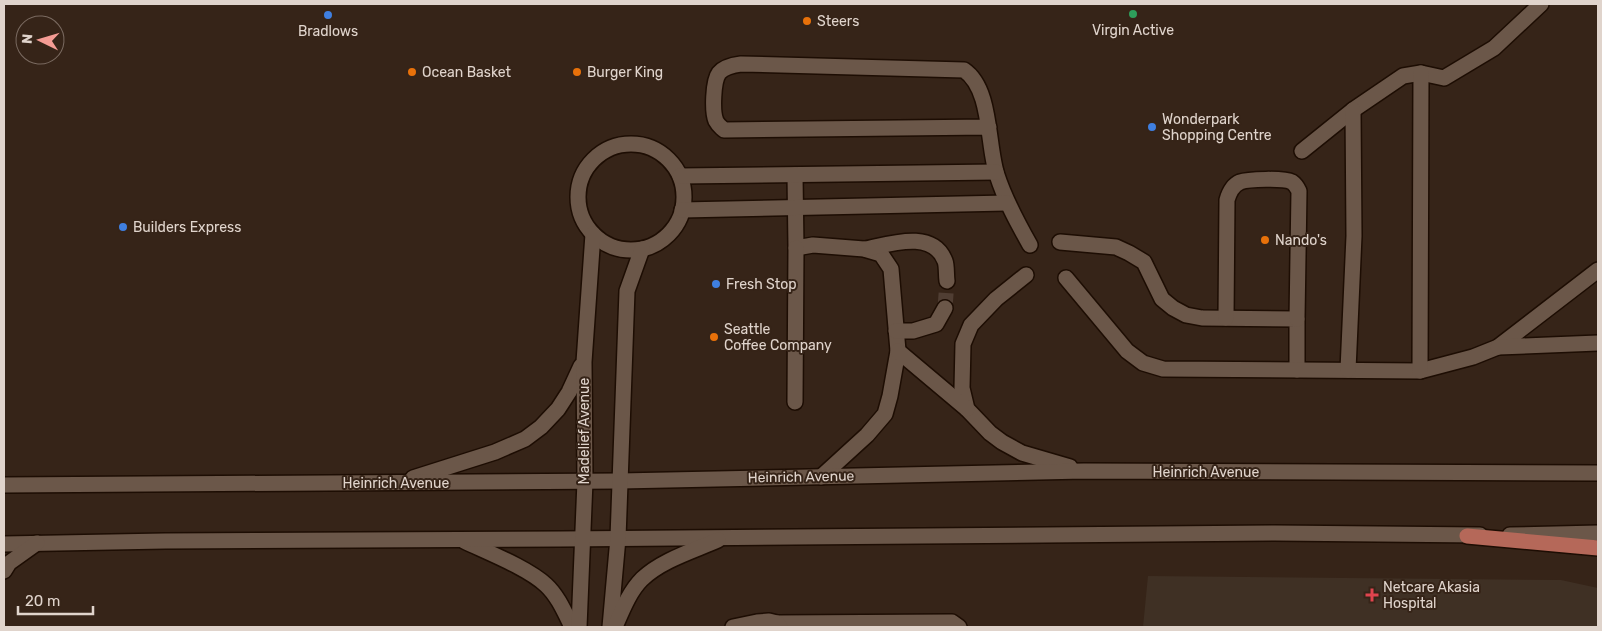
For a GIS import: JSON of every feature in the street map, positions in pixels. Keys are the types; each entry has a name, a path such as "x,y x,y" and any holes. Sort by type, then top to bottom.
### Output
{"main road":[{"path":"1467,536 1598,548"}],"street":[{"path":"1302,151 1353,110 1403,76 1421,73 1444,78 1494,48 1541,4"},
{"path":"989,127 724,130 716,121 713,110 716,79 719,72 725,68 741,64 964,70 969,73 979,86 989,127 996,172 1007,203 1030,245"},
{"path":"1420,371 1421,73"},
{"path":"1348,370 1354,236 1353,110"},
{"path":"627,143 644,145 659,152 671,162 680,176 684,193 682,210 676,225 655,244 642,249 624,250 607,245 582,222 578,203 579,185 586,169 597,156 612,147 627,143"},
{"path":"680,176 996,172"},
{"path":"795,175 795,402"},
{"path":"1226,318 1227,200 1229,193 1238,183 1246,180 1286,180 1297,186 1299,191 1297,370"},
{"path":"682,210 1007,203"},
{"name":"Madelief Avenue","path":"579,627 585,481 584,362 593,234"},
{"path":"864,249 904,241 926,242 936,248 945,261 947,281"},
{"path":"1060,242 1116,247 1129,253 1144,262 1162,299 1186,315 1202,318 1297,319"},
{"path":"796,248 813,246 864,249 881,254 891,269 898,352 885,414 867,435 821,477"},
{"path":"610,627 618,538 627,291 642,249"},
{"path":"1066,278 1127,351 1143,363 1163,369 1420,371 1473,357 1498,347 1598,270"},
{"path":"967,409 962,388 962,364 964,344 971,325 996,299 1026,275"},
{"path":"896,331 913,331 936,324 945,308"},
{"path":"1498,347 1598,343"},
{"path":"898,352 967,409 990,433 1002,442 1022,453 1084,471"},
{"path":"397,483 495,452 524,439 540,427 558,409 584,362"},
{"name":"Heinrich Avenue","path":"4,485 620,482 1084,471 1598,473"},
{"path":"4,544 165,541 1275,533 1467,536 1598,533"},
{"path":"615,627 625,604 641,580 662,564 724,538"},
{"path":"460,540 529,573 546,585 563,607 572,627"},
{"path":"4,571 9,563 37,543"},
{"path":"733,627 769,621 779,625 952,622 960,627"}],"shaded area":[{"name":"Netcare Akasia Hospital","path":"1148,576 1561,580 1598,588 1598,627 1143,627"}],"tunnel":[{"path":"945,308 947,281"}],"place":[{"name":"Virgin Active","path":"1133,14"},
{"name":"Bradlows","path":"328,15"},
{"name":"Steers","path":"807,21"},
{"name":"Ocean Basket","path":"412,72"},
{"name":"Burger King","path":"577,72"},
{"name":"Wonderpark Shopping Centre","path":"1152,127"},
{"name":"Builders Express","path":"123,227"},
{"name":"Nando's","path":"1265,240"},
{"name":"Fresh Stop","path":"716,284"},
{"name":"Seattle Coffee Company","path":"714,337"},
{"name":"Netcare Akasia Hospital","path":"1372,595"}]}
